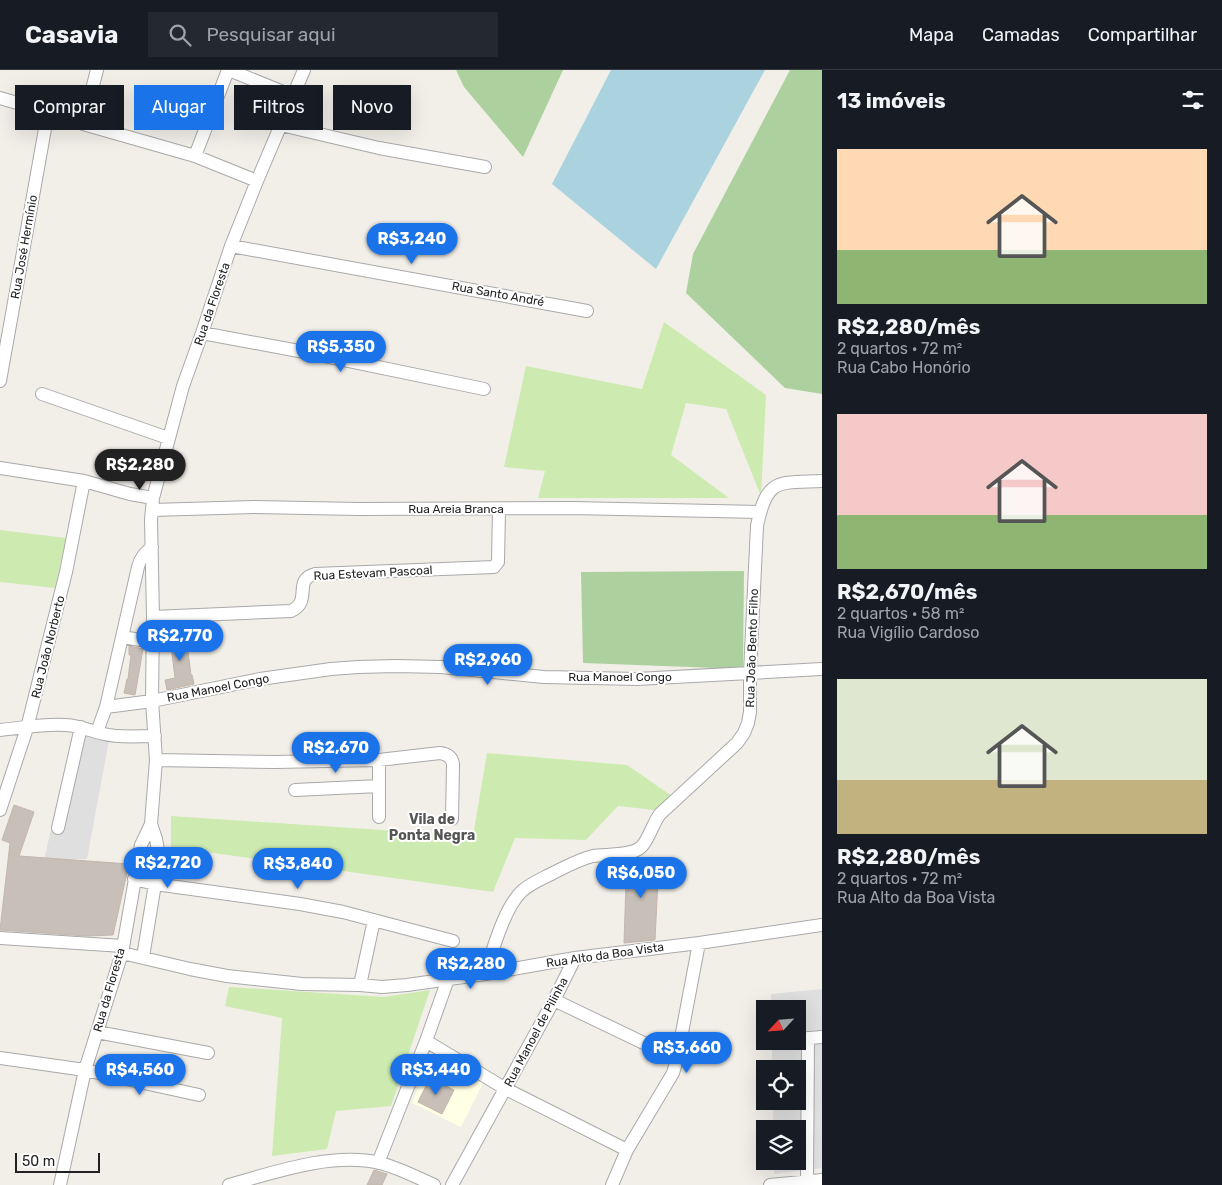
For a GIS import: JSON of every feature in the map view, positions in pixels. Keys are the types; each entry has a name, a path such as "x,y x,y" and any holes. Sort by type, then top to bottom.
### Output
{"street":[{"path":"93,85 97,70"},
{"path":"195,156 228,70 266,85"},
{"name":"Rua da Floresta","path":"298,85 304,70"},
{"path":"0,98 15,102"},
{"name":"Rua José Hermínio","path":"0,381 45,130"},
{"path":"105,130 195,156 256,181"},
{"name":"Rua da Floresta","path":"60,1185 85,1070 122,949 140,845 150,824 156,760 152,701 152,504 183,386 256,181 278,130"},
{"path":"306,130 379,148 485,167"},
{"name":"Rua Santo André","path":"232,246 587,310"},
{"path":"202,333 484,389"},
{"path":"42,394 168,438"},
{"name":"Rua Areia Branca","path":"0,468 84,481 130,494 152,504 254,508 572,508 760,512"},
{"name":"Rua João Norberto","path":"0,810 27,728 66,572 84,481"},
{"name":"Rua João Bento Filho","path":"485,974 507,912 522,891 532,884 582,860 635,851 641,848 660,814 737,743 744,733 750,712 757,526 760,512 766,495 777,485 784,482 822,481"},
{"name":"Rua Estevam Pascoal","path":"153,617 291,611 301,603 304,581 314,574 491,568 497,565 498,562 499,508"},
{"path":"97,732 106,707 140,561 144,554 152,547"},
{"path":"122,637 153,642"},
{"name":"Rua Manoel Congo","path":"106,707 152,701 260,679 358,667 441,667 544,677 637,679 822,669"},
{"path":"0,730 65,725 116,736 155,736"},
{"path":"58,828 81,727"},
{"path":"156,760 275,762 379,760 440,753 446,754 450,757 453,764 452,819"},
{"path":"379,760 379,817"},
{"path":"295,790 379,786"},
{"name":"Rua da Floresta","path":"143,957 155,884 158,850 150,824"},
{"path":"134,879 155,884 300,904 358,915 453,941"},
{"path":"360,985 374,920"},
{"name":"Rua Alto da Boa Vista","path":"0,938 122,949 143,957 227,976 302,984 382,987 485,974 575,958 699,943 822,925"},
{"path":"612,1185 627,1150 673,1072 677,1060 699,943"},
{"name":"Rua Manoel de Pilinha","path":"452,1185 506,1089 575,958"},
{"path":"378,1163 448,979"},
{"path":"554,1000 677,1060"},
{"path":"97,1032 208,1053"},
{"path":"806,1039 822,1037"},
{"path":"426,1041 506,1089 627,1150"},
{"path":"803,1050 807,1181"},
{"path":"0,1058 85,1070 199,1095"},
{"path":"229,1185 258,1181 327,1161 343,1160 378,1163 395,1168 434,1185"},
{"path":"770,1185 822,1180"}],"shaded area":[{"path":"73,733 110,735 87,859 44,860"},
{"path":"822,989 822,1168 806,1170 806,1120 773,1120 773,1110 806,1110 806,1060 772,1060 772,1050 806,1050 806,1000 771,1000 771,994"},
{"path":"431,1053 484,1081 461,1127 412,1103"},
{"path":"774,1170 806,1170 774,1174"}],"green space":[{"path":"456,70 563,70 523,157 464,87"},
{"path":"790,70 822,70 822,394 785,388 686,293 693,254"},
{"path":"664,322 766,395 761,496 726,409 686,403 671,455 729,498 538,498 545,471 504,467 526,366 642,389"},
{"path":"0,530 66,538 55,588 0,582"},
{"path":"744,571 743,669 583,663 581,572"},
{"path":"487,753 627,765 672,796 654,810 618,806 586,840 515,838 493,892 171,847 171,816 473,836"},
{"path":"229,987 384,997 430,990 391,1106 336,1111 327,1149 272,1156 282,1018 225,1006"}],"water":[{"path":"611,70 765,70 656,269 552,184"}],"building":[{"path":"182,628 183,644 187,644 194,684 167,690 165,680 175,678 169,630"},
{"path":"129,646 143,649 135,695 124,693 131,655 129,655"},
{"path":"14,805 34,812 19,856 129,864 113,935 87,936 0,930 10,843 2,840"},
{"path":"638,858 659,859 655,940 624,943 626,883 623,865 624,862"},
{"path":"430,1078 454,1090 442,1114 418,1102"},
{"path":"374,1170 387,1174 382,1185 367,1185"}],"district":[{"name":"Vila de Ponta Negra","path":"432,828"}]}
